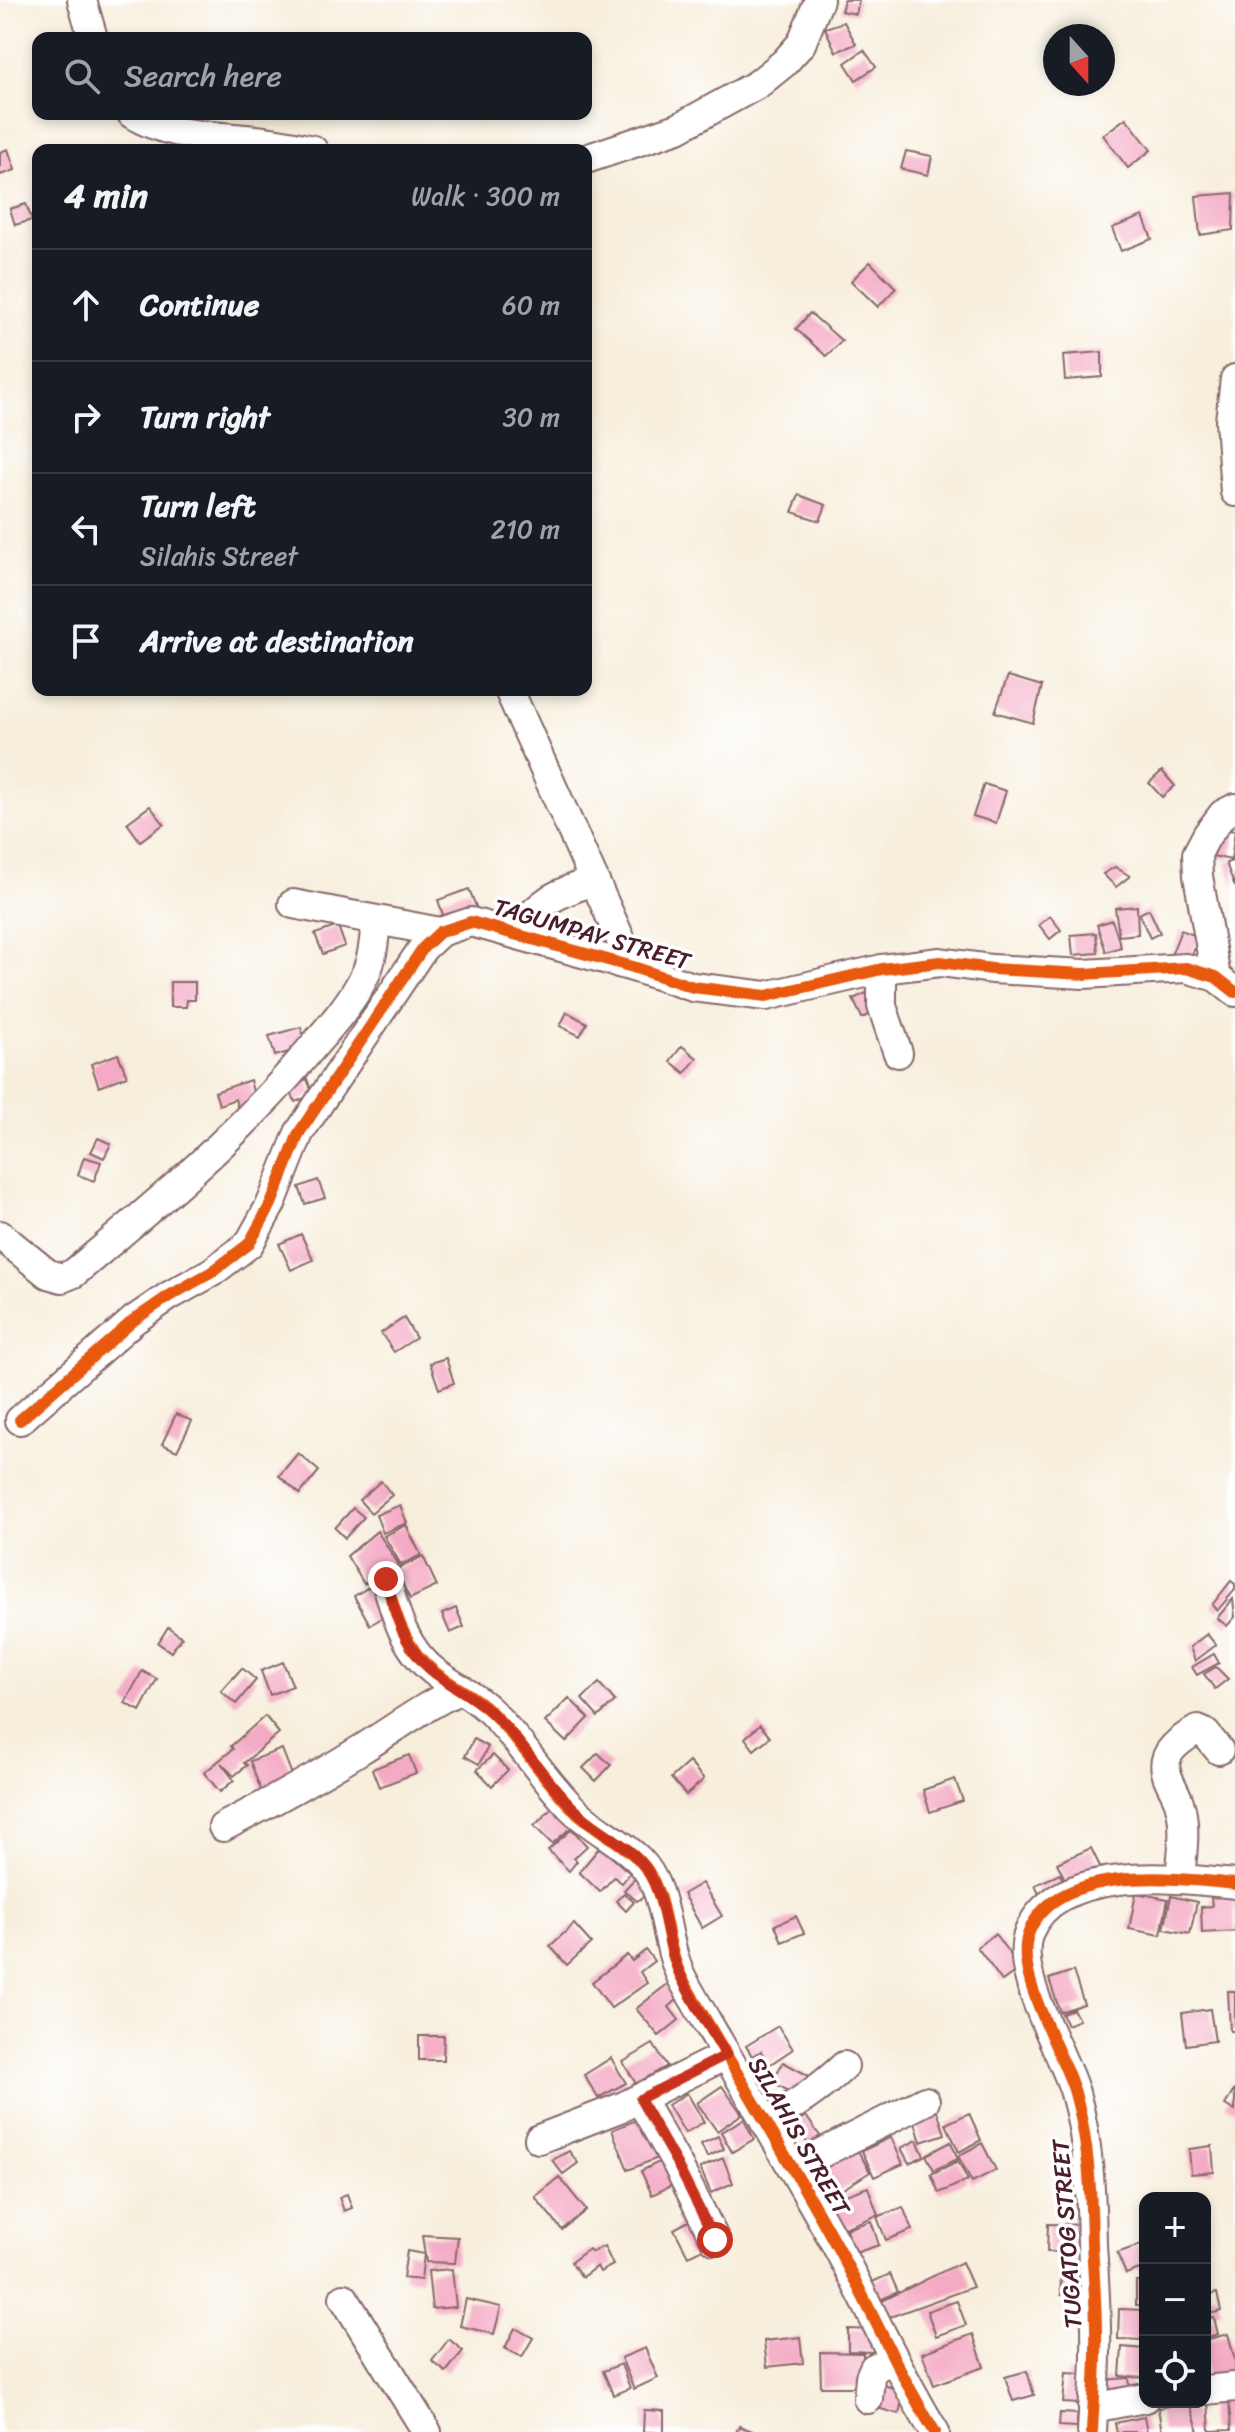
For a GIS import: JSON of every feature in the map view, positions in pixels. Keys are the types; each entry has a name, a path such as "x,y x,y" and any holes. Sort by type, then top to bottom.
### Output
{"street":[{"path":"82,0 91,32"},
{"path":"592,157 678,128 758,84 801,44 819,0"},
{"path":"144,120 163,130 278,144"},
{"path":"1235,379 1230,421 1235,492"},
{"path":"512,696 633,967"},
{"path":"1225,985 1198,876 1197,854 1223,814 1235,808"},
{"path":"515,934 529,915 547,900 593,881"},
{"path":"293,904 440,932"},
{"path":"0,1235 48,1274 62,1278 74,1273 185,1179 268,1100 345,1009 364,978 373,953 376,921"},
{"name":"TAGUMPAY STREET","path":"440,932 471,922 693,987 766,996 882,969 940,962 992,969 1070,973 1129,958 1186,968 1225,985"},
{"path":"20,1420 134,1320 212,1272 249,1244 271,1204 299,1133 423,948 440,932"},
{"path":"882,969 882,1006 898,1053"},
{"name":"SILAHIS STREET","path":"386,1579 396,1619 416,1653 434,1672 486,1707 572,1807 591,1825 641,1861 660,1899 680,1975 832,2237 893,2360 935,2432"},
{"path":"223,1827 309,1781 416,1712 461,1689"},
{"path":"1180,1879 1184,1830 1180,1804 1166,1772 1165,1762 1169,1752 1198,1730 1205,1733 1219,1750"},
{"name":"TUGATOG STREET","path":"1093,2420 1096,2350 1087,2152 1069,2071 1039,2008 1028,1971 1025,1948 1029,1932 1052,1904 1091,1884 1126,1878 1235,1884"},
{"path":"539,2139 640,2099 726,2055"},
{"path":"765,2122 805,2098 844,2066"},
{"path":"640,2099 715,2240"},
{"path":"792,2168 925,2101"},
{"path":"344,2298 427,2432"},
{"path":"868,2399 874,2368 893,2360"},
{"path":"1211,2389 1235,2387"},
{"path":"1093,2420 1139,2401"}],"building":[{"path":"844,0 859,0 856,14 841,11"},
{"path":"844,22 856,44 836,52 825,28"},
{"path":"864,50 876,67 856,80 845,63"},
{"path":"1126,118 1151,150 1128,168 1103,135"},
{"path":"8,149 15,170 0,175 0,152"},
{"path":"906,151 932,156 928,175 901,169"},
{"path":"1234,193 1233,230 1200,235 1196,196"},
{"path":"26,204 32,220 15,225 10,209"},
{"path":"1143,216 1152,239 1121,251 1112,228"},
{"path":"870,262 896,288 878,307 851,281"},
{"path":"810,313 842,341 826,356 796,329"},
{"path":"1102,352 1102,377 1065,380 1063,355"},
{"path":"799,495 826,505 820,521 792,512"},
{"path":"1008,676 1042,686 1033,723 995,712"},
{"path":"1162,771 1175,786 1162,797 1149,783"},
{"path":"984,784 1006,791 996,823 973,816"},
{"path":"150,806 164,824 140,841 127,823"},
{"path":"1220,828 1235,831 1231,860 1208,855"},
{"path":"1235,860 1235,887 1226,863"},
{"path":"1115,867 1130,876 1116,887 1103,874"},
{"path":"469,889 479,914 447,927 438,900"},
{"path":"1137,906 1138,934 1119,936 1115,908"},
{"path":"1149,909 1160,933 1150,938 1139,914"},
{"path":"1050,916 1061,930 1050,939 1039,925"},
{"path":"1112,920 1121,947 1106,952 1097,925"},
{"path":"338,926 345,946 323,954 315,934"},
{"path":"1181,930 1199,937 1188,965 1170,958"},
{"path":"1096,933 1098,953 1073,955 1071,935"},
{"path":"170,982 195,982 195,1000 187,1000 186,1007 170,1007"},
{"path":"873,990 881,1010 862,1018 853,999"},
{"path":"567,1012 587,1023 580,1036 560,1026"},
{"path":"301,1027 306,1047 275,1056 269,1036"},
{"path":"682,1046 697,1058 685,1073 670,1061"},
{"path":"118,1054 127,1076 99,1087 91,1064"},
{"path":"307,1079 313,1095 295,1102 289,1085"},
{"path":"250,1080 256,1104 238,1109 235,1099 219,1105 215,1092"},
{"path":"98,1138 111,1144 104,1158 91,1152"},
{"path":"84,1157 101,1162 94,1181 78,1175"},
{"path":"318,1180 325,1198 305,1204 299,1187"},
{"path":"301,1234 313,1260 291,1270 279,1244"},
{"path":"404,1318 416,1338 394,1352 381,1333"},
{"path":"446,1358 454,1383 439,1389 430,1363"},
{"path":"176,1414 192,1421 177,1451 162,1444"},
{"path":"298,1453 319,1471 300,1494 279,1476"},
{"path":"381,1481 392,1495 371,1513 359,1500"},
{"path":"400,1505 407,1523 383,1533 376,1515"},
{"path":"353,1508 364,1517 345,1538 335,1528"},
{"path":"406,1525 421,1555 401,1565 384,1536"},
{"path":"377,1531 399,1565 364,1584 347,1556"},
{"path":"423,1556 437,1586 410,1599 396,1570"},
{"path":"1231,1581 1235,1584 1235,1590 1217,1611 1212,1605"},
{"path":"374,1584 391,1613 370,1625 354,1596"},
{"path":"1233,1599 1235,1617 1227,1626 1217,1618"},
{"path":"456,1608 464,1627 450,1633 442,1614"},
{"path":"168,1627 182,1637 171,1652 158,1643"},
{"path":"1207,1634 1216,1645 1195,1661 1190,1647"},
{"path":"1214,1654 1219,1663 1197,1675 1192,1667"},
{"path":"283,1662 293,1686 270,1695 261,1671"},
{"path":"1216,1667 1228,1679 1215,1689 1204,1674"},
{"path":"242,1668 256,1680 236,1704 221,1691"},
{"path":"142,1671 157,1679 140,1711 125,1703"},
{"path":"599,1683 615,1701 598,1717 582,1699"},
{"path":"569,1698 589,1718 566,1742 545,1722"},
{"path":"265,1716 279,1733 244,1763 247,1765 234,1776 221,1763 234,1780 220,1792 204,1773"},
{"path":"760,1725 770,1737 754,1750 745,1738"},
{"path":"474,1739 488,1747 479,1764 465,1756"},
{"path":"282,1749 292,1775 265,1801 250,1761"},
{"path":"598,1753 611,1765 596,1781 583,1768"},
{"path":"409,1755 416,1773 379,1787 372,1769"},
{"path":"493,1755 508,1770 492,1786 477,1770"},
{"path":"689,1762 704,1779 686,1795 671,1778"},
{"path":"955,1779 963,1801 930,1812 923,1790"},
{"path":"557,1803 574,1825 552,1844 534,1826"},
{"path":"572,1829 587,1846 574,1858 577,1861 569,1871 548,1850"},
{"path":"600,1847 630,1873 622,1883 614,1877 600,1892 579,1872"},
{"path":"1091,1848 1105,1877 1071,1892 1057,1863"},
{"path":"641,1872 653,1890 637,1901 624,1890"},
{"path":"1060,1874 1069,1893 1043,1904 1035,1885"},
{"path":"702,1883 722,1916 702,1928 683,1894"},
{"path":"624,1893 634,1902 626,1911 616,1901"},
{"path":"1136,1893 1168,1899 1161,1935 1129,1929"},
{"path":"1234,1895 1235,1931 1202,1933 1201,1907 1212,1906 1211,1898"},
{"path":"1171,1896 1197,1902 1190,1934 1164,1929"},
{"path":"796,1916 804,1933 782,1942 775,1925"},
{"path":"574,1924 591,1943 567,1965 550,1946"},
{"path":"995,1934 1020,1968 1002,1981 977,1947"},
{"path":"646,1950 654,1961 640,1972 647,1983 611,2008 592,1982 627,1955 632,1961"},
{"path":"1073,1971 1084,2004 1060,2012 1049,1979"},
{"path":"670,1982 681,1996 669,2007 679,2020 659,2036 636,2009"},
{"path":"1228,1991 1235,1991 1235,2031 1230,2031"},
{"path":"1073,2009 1079,2020 1067,2025 1062,2014"},
{"path":"1210,2009 1215,2041 1186,2045 1182,2013"},
{"path":"778,2026 793,2049 769,2065 761,2051 752,2056 746,2046"},
{"path":"419,2036 444,2036 443,2060 419,2060"},
{"path":"653,2044 667,2066 636,2084 623,2062"},
{"path":"611,2058 626,2083 598,2098 584,2075"},
{"path":"783,2062 811,2077 800,2097 772,2082"},
{"path":"722,2086 742,2114 717,2131 697,2103"},
{"path":"1235,2089 1235,2111 1225,2105"},
{"path":"687,2093 704,2122 685,2133 668,2105"},
{"path":"935,2105 945,2134 921,2142 912,2112"},
{"path":"969,2113 981,2140 959,2152 946,2124"},
{"path":"646,2116 663,2156 628,2170 612,2130"},
{"path":"806,2116 820,2136 808,2144 795,2122"},
{"path":"744,2119 754,2139 732,2152 721,2132"},
{"path":"718,2136 724,2149 707,2157 701,2144"},
{"path":"891,2137 903,2164 874,2177 862,2151"},
{"path":"917,2140 924,2156 909,2163 901,2148"},
{"path":"853,2142 870,2172 837,2193 818,2165"},
{"path":"951,2142 958,2159 934,2170 926,2155"},
{"path":"982,2143 996,2170 972,2182 958,2156"},
{"path":"1212,2146 1214,2172 1191,2174 1189,2149"},
{"path":"569,2151 578,2163 563,2174 552,2160"},
{"path":"669,2157 681,2181 652,2195 641,2171"},
{"path":"723,2158 733,2183 711,2193 700,2168"},
{"path":"958,2161 968,2180 939,2193 931,2174"},
{"path":"559,2177 586,2210 562,2230 535,2197"},
{"path":"868,2187 878,2215 839,2230 829,2201"},
{"path":"347,2194 352,2208 344,2211 339,2197"},
{"path":"903,2207 912,2230 886,2240 877,2217"},
{"path":"700,2215 714,2244 688,2256 674,2229"},
{"path":"871,2221 879,2245 855,2253 846,2229"},
{"path":"1048,2224 1086,2225 1086,2251 1047,2252"},
{"path":"422,2235 458,2237 455,2263 426,2262"},
{"path":"1139,2245 1139,2269 1126,2274 1117,2253"},
{"path":"604,2246 613,2265 600,2272 597,2266 582,2277 571,2262 589,2249 592,2252"},
{"path":"407,2251 424,2254 421,2280 403,2278"},
{"path":"1092,2261 1093,2293 1061,2295 1060,2263"},
{"path":"962,2262 973,2287 887,2318 880,2302"},
{"path":"452,2269 456,2307 432,2309 428,2271"},
{"path":"890,2274 898,2292 878,2301 870,2283"},
{"path":"1136,2281 1139,2281 1139,2305 1136,2305"},
{"path":"1217,2293 1221,2311 1211,2314 1211,2294"},
{"path":"466,2299 501,2307 494,2334 460,2326"},
{"path":"957,2301 966,2325 936,2336 927,2311"},
{"path":"1119,2309 1139,2310 1139,2340 1118,2339"},
{"path":"1214,2318 1218,2334 1211,2336 1211,2336 1211,2319"},
{"path":"515,2328 533,2338 522,2357 505,2348"},
{"path":"848,2329 875,2330 875,2352 848,2351"},
{"path":"973,2334 984,2367 934,2385 922,2353"},
{"path":"1228,2334 1235,2360 1235,2375 1211,2381 1211,2338"},
{"path":"800,2337 803,2363 767,2367 764,2341"},
{"path":"449,2339 463,2351 446,2372 432,2361"},
{"path":"1122,2347 1139,2348 1139,2378 1120,2376"},
{"path":"645,2348 658,2378 634,2389 621,2358"},
{"path":"820,2352 863,2353 863,2387 821,2387"},
{"path":"621,2364 630,2388 613,2395 603,2371"},
{"path":"1027,2371 1034,2395 1013,2401 1005,2377"},
{"path":"1066,2373 1083,2374 1080,2404 1063,2403"},
{"path":"1129,2378 1131,2399 1104,2401 1102,2380"},
{"path":"883,2385 904,2391 899,2414 877,2408"},
{"path":"1229,2401 1231,2430 1210,2431 1211,2402"},
{"path":"1158,2408 1191,2408 1199,2432 1162,2432"},
{"path":"644,2410 664,2411 664,2432 643,2432"},
{"path":"1060,2413 1078,2414 1076,2427 1059,2426"},
{"path":"1144,2417 1147,2432 1117,2432 1115,2423"},
{"path":"739,2426 755,2432 736,2432"}],"cycle path":[{"path":"20,1420 134,1320 212,1272 249,1244 271,1204 299,1133 423,948 440,932 471,922 693,987 766,996 882,969 940,962 992,969 1084,974 1186,968 1216,977 1235,992"},
{"path":"386,1579 393,1605 416,1654 443,1678 490,1711 572,1808 631,1853 649,1872 661,1901 671,1948 682,1978 830,2234 935,2432"},
{"path":"1092,2432 1096,2326 1086,2149 1075,2093 1041,2012 1027,1969 1029,1932 1044,1910 1065,1895 1091,1885 1152,1878 1235,1884"}],"route":[{"path":"386,1579 396,1619 416,1653 434,1672 486,1707 572,1807 591,1825 641,1861 652,1879 680,1975 726,2055 640,2099 715,2240"}]}
